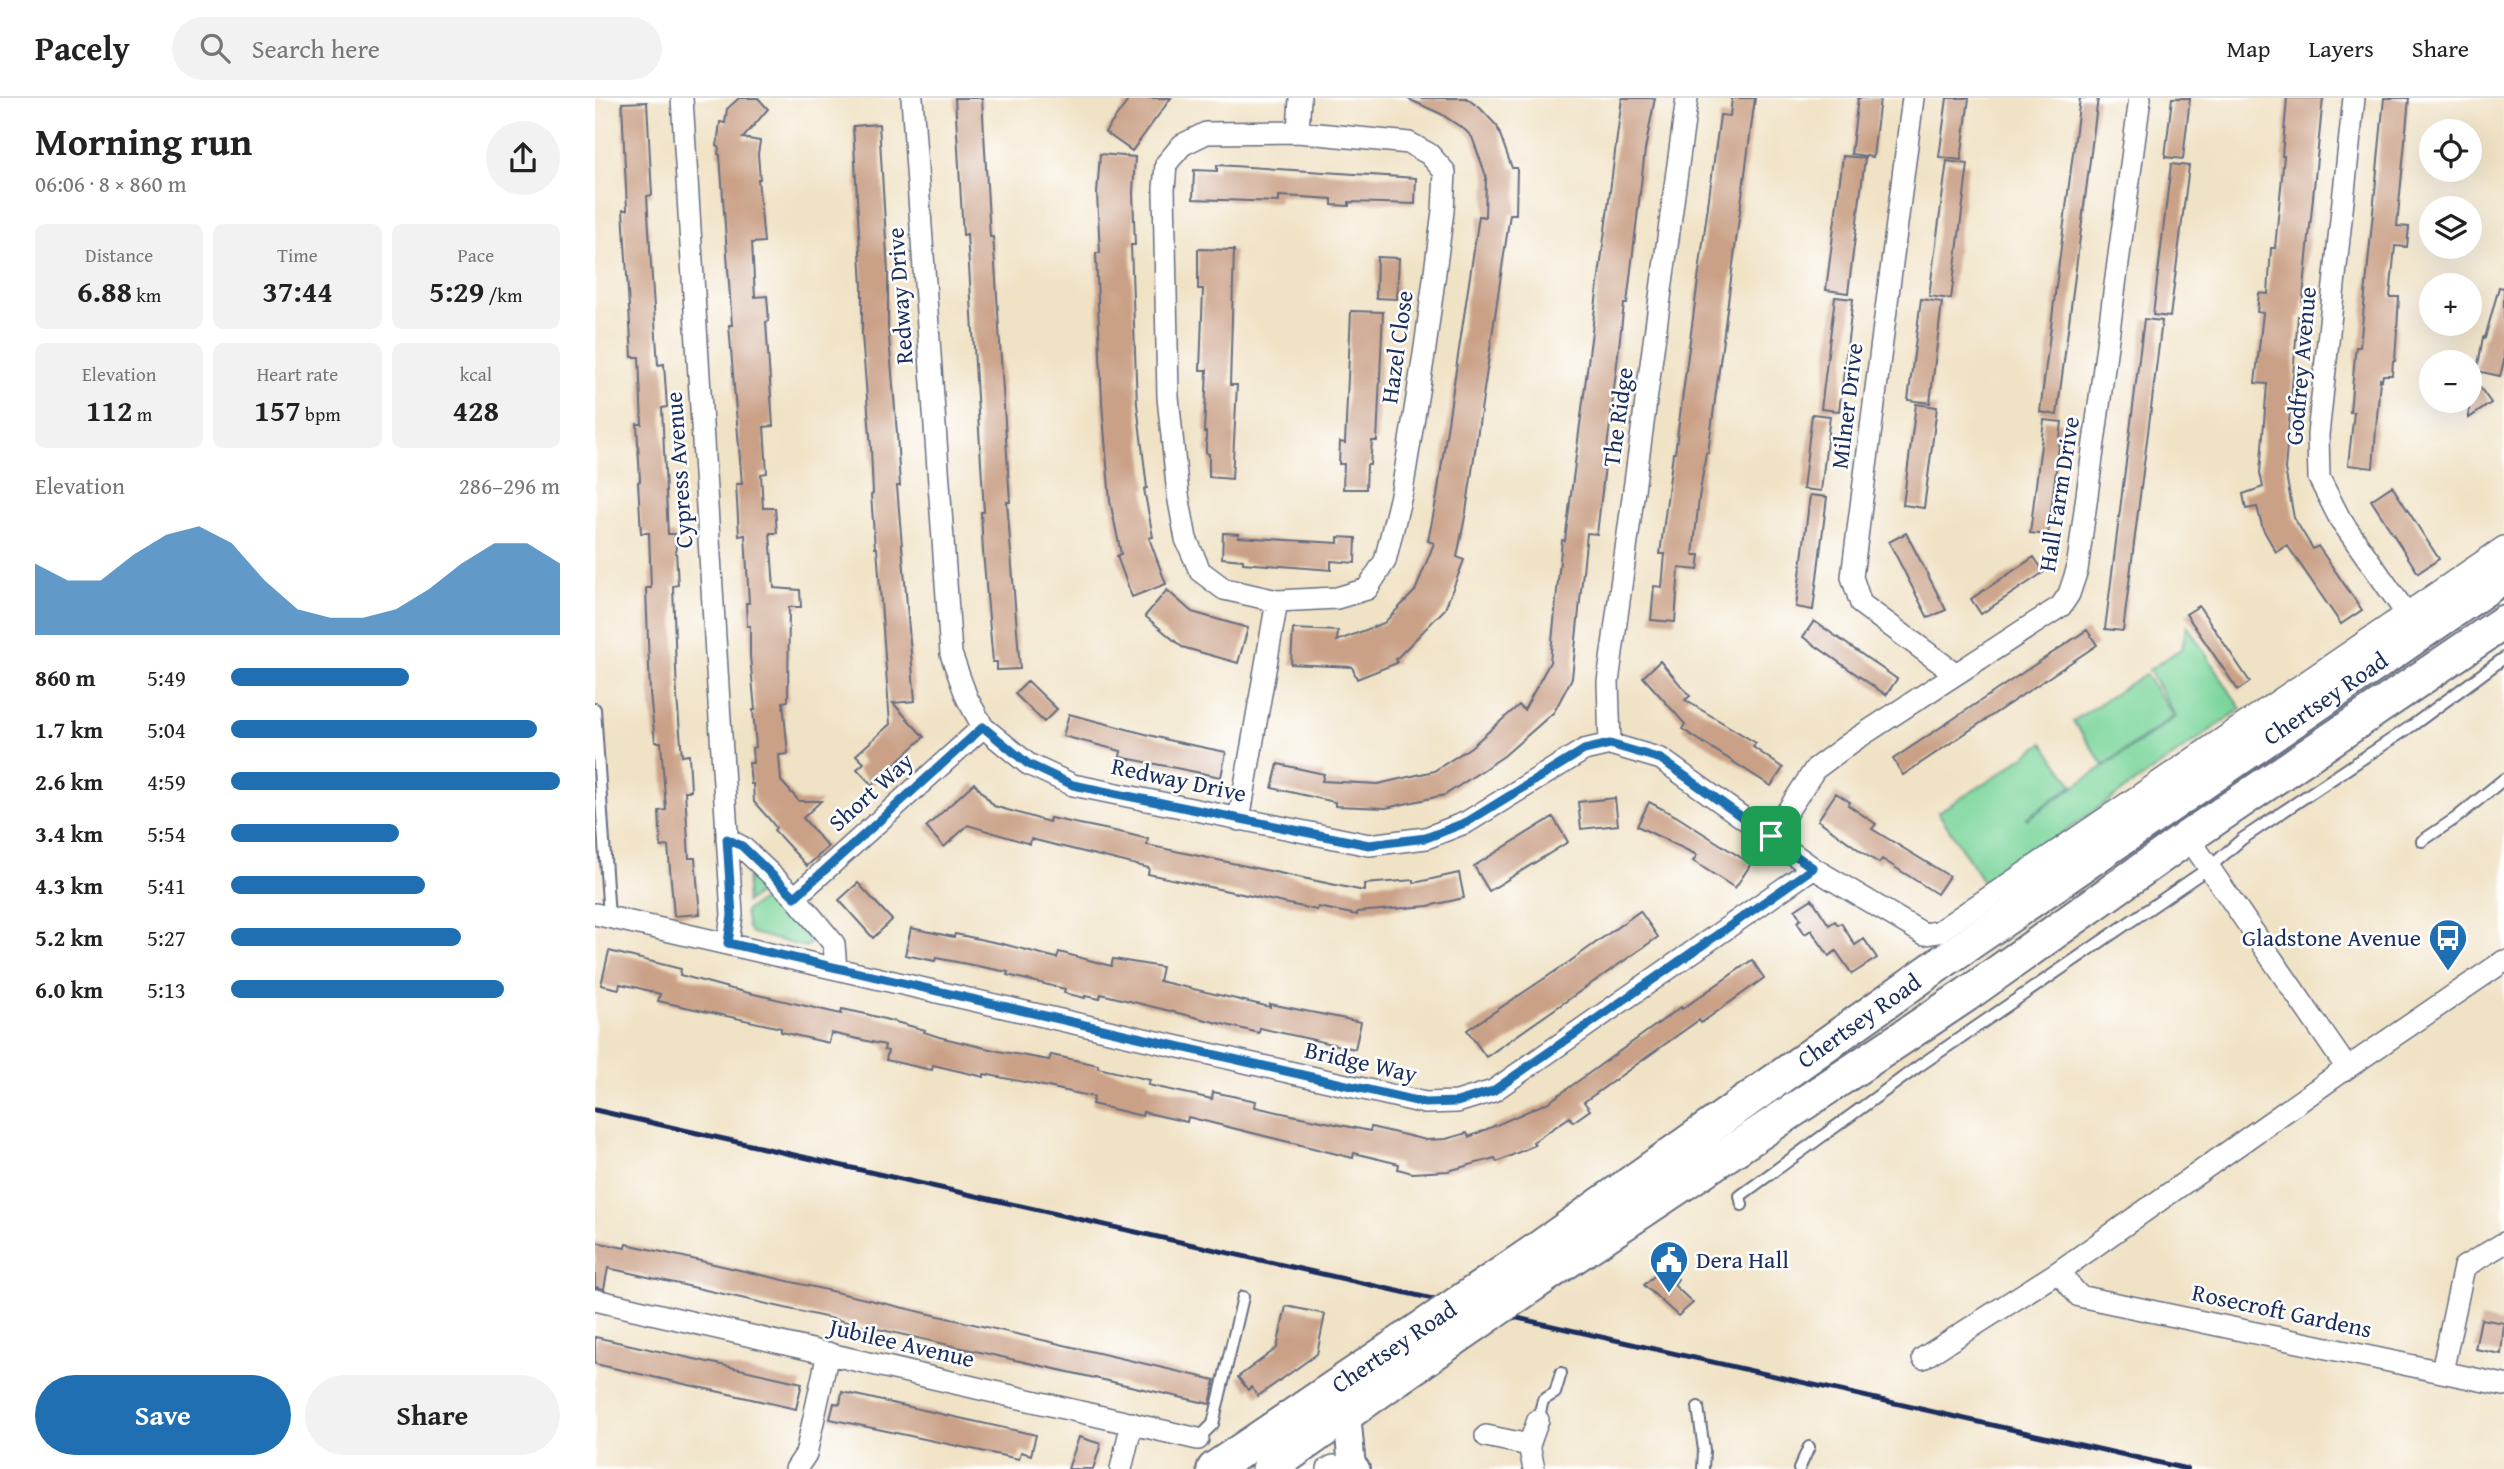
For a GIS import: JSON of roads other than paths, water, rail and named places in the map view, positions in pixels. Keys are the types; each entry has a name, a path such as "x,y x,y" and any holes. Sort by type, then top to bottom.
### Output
{"highway":[{"name":"Chertsey Road","path":"1214,1469 1389,1368 1543,1262 1956,953 2504,576"},
{"name":"Chertsey Road","path":"1543,1262 1966,995 2188,837 2504,622"},
{"name":"Chertsey Road","path":"1269,1469 1347,1413 1389,1368"}],"street":[{"name":"Cypress Avenue","path":"683,98 732,915 728,943"},
{"name":"Redway Drive","path":"912,98 951,654 967,698 983,727 1028,764 1073,785 1369,845 1426,838 1467,822 1584,750 1610,744"},
{"path":"1298,132 1300,98"},
{"name":"The Ridge","path":"1610,744 1608,681 1687,98"},
{"name":"Milner Drive","path":"1913,98 1852,577 1861,604 1955,674"},
{"name":"Hall Farm Drive","path":"1771,836 1815,769 1853,741 2061,606 2069,594 2077,570 2140,98"},
{"name":"Godfrey Avenue","path":"2354,98 2318,435 2319,478 2340,519 2406,613"},
{"name":"Hazel Close","path":"1298,132 1409,143 1429,154 1445,172 1443,211 1402,491 1385,561 1367,589 1337,598 1277,601 1224,589 1200,571 1186,539 1178,495 1168,397 1164,189 1166,164 1182,145 1206,133 1298,132"},
{"path":"1610,744 1661,759 1813,868 1924,934 1938,932 2504,547"},
{"path":"1239,820 1277,601"},
{"name":"Short Way","path":"795,897 983,727"},
{"path":"2188,837 2347,1068"},
{"path":"727,839 742,846 795,897 834,944 837,969"},
{"name":"Bridge Way","path":"602,916 1425,1103 1457,1102 1493,1091 1813,868"},
{"path":"1923,1358 2058,1272 2504,961"},
{"path":"2442,1372 2464,1267 2504,1242"},
{"name":"Rosecroft Gardens","path":"2058,1272 2079,1296 2504,1385"},
{"name":"Jubilee Avenue","path":"595,1300 1198,1439"},
{"path":"796,1469 806,1454 828,1353"},
{"path":"1328,1469 1333,1466 1354,1469 1347,1413"},
{"path":"1534,1469 1529,1445 1538,1420"},
{"path":"1121,1469 1132,1423"},
{"path":"1486,1436 1529,1445"}],"lane":[{"path":"1742,1205 1740,1196 1919,1066 2210,867 2242,839 2413,725 2504,658"},
{"path":"595,709 602,916"},
{"path":"2422,841 2456,818 2504,779"},
{"path":"1198,1439 1213,1424 1243,1297"},
{"path":"1538,1420 1543,1400 1555,1393 1561,1373"},
{"path":"1698,1407 1704,1450 1703,1469"},
{"path":"1799,1469 1809,1447"}],"railway":[{"path":"595,1110 2187,1469"}],"place":[{"name":"Gladstone Avenue","path":"2448,972"},
{"name":"Dera Hall","path":"1669,1294"}]}
